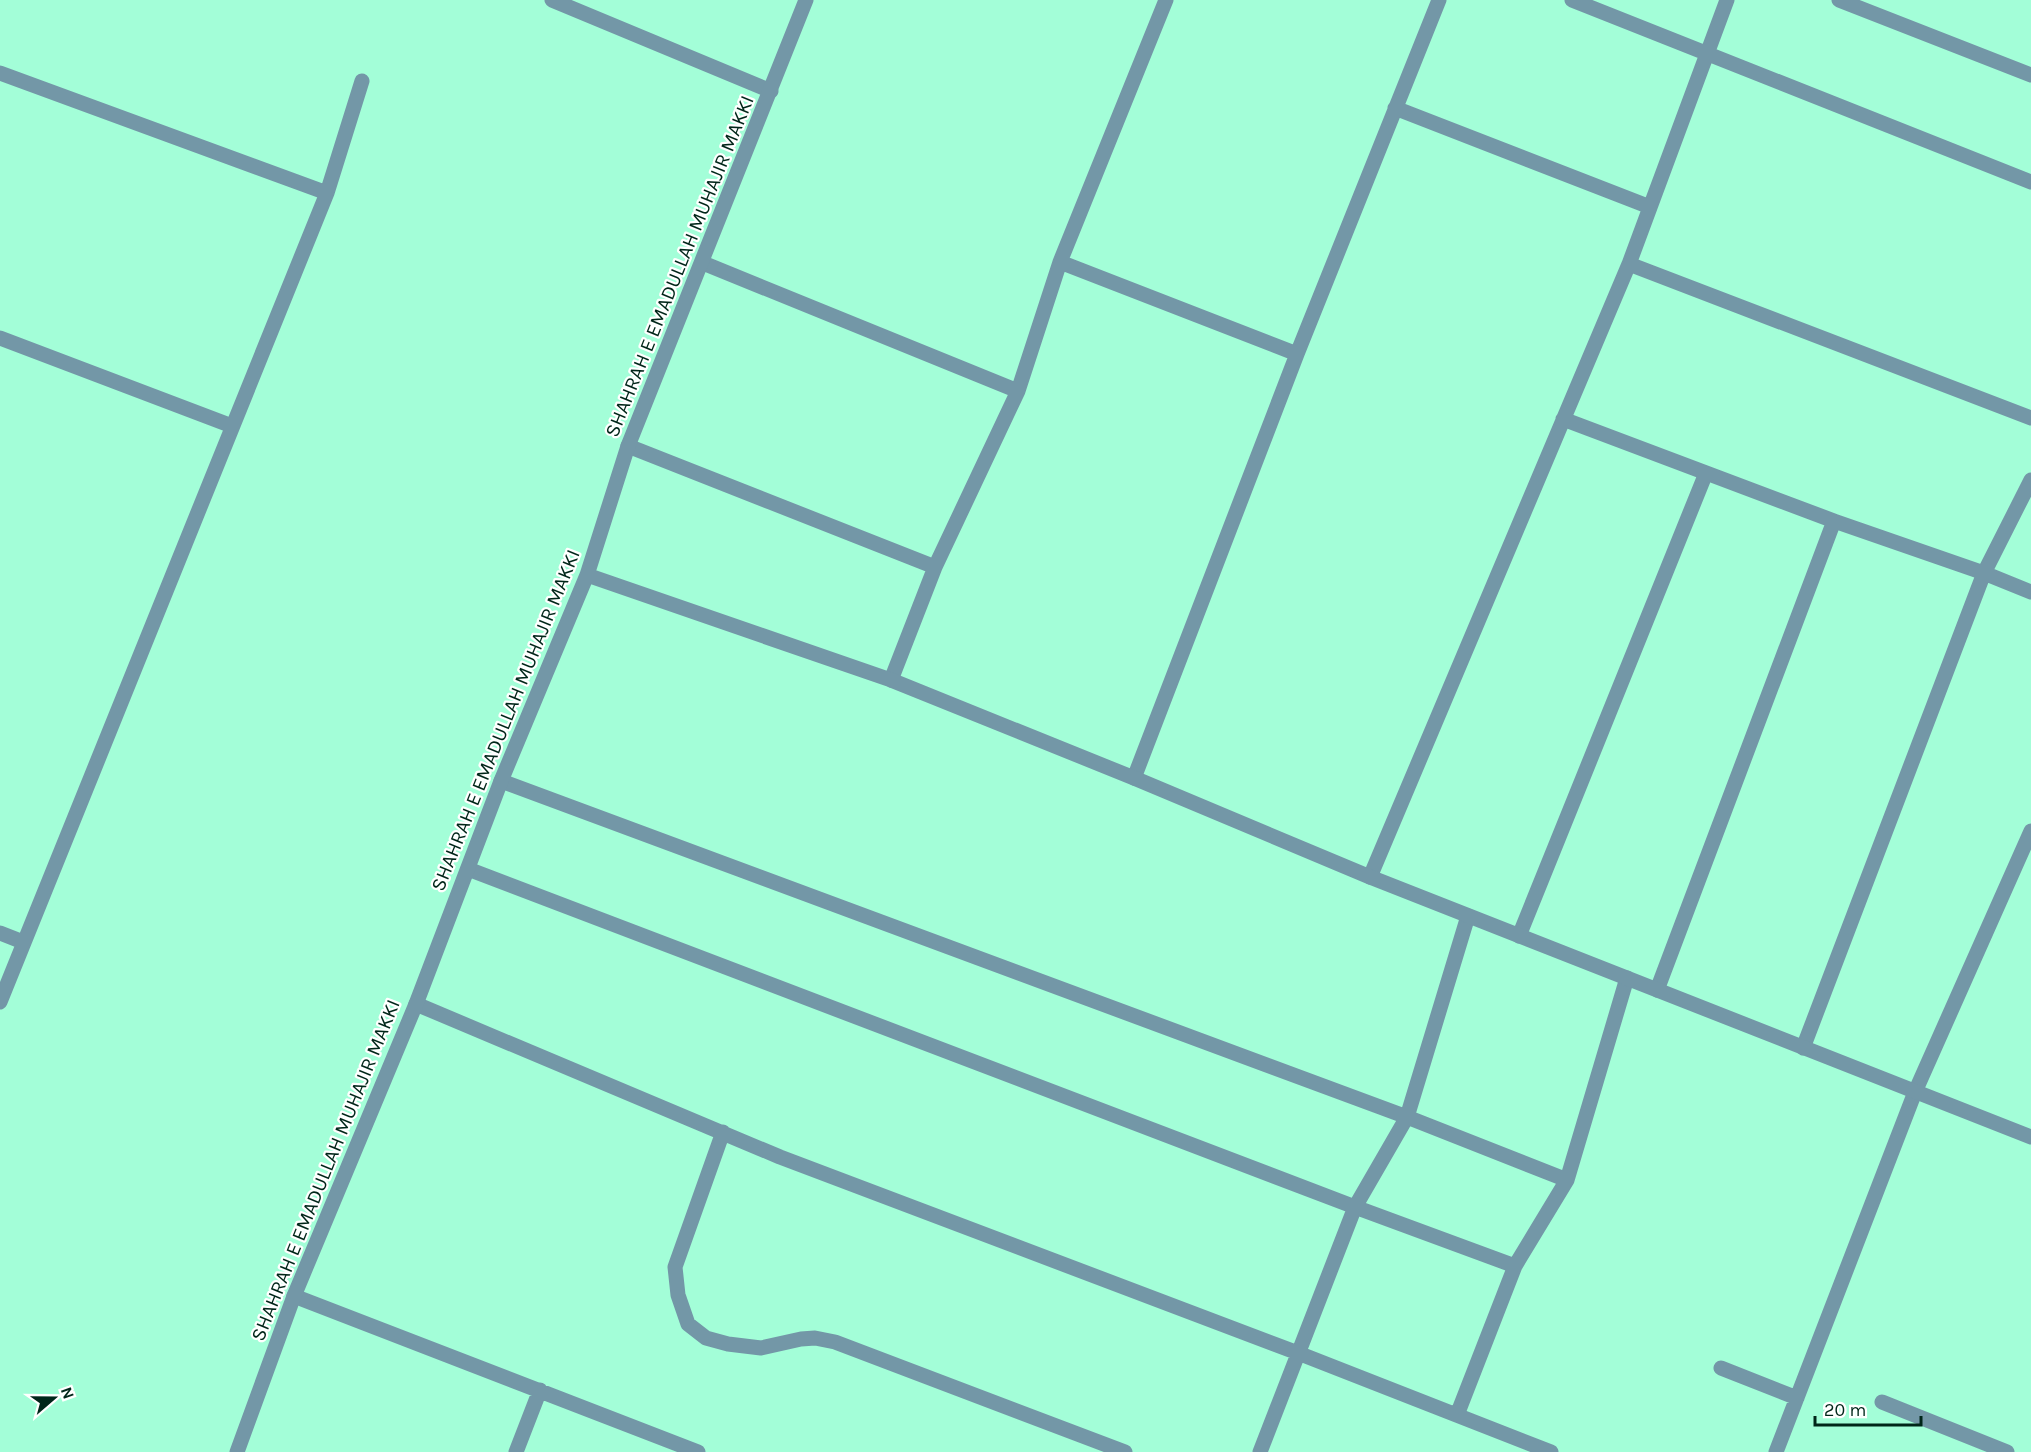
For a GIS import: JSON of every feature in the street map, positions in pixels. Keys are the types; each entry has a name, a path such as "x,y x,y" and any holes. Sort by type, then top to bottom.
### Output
{"street":[{"path":"552,0 771,91"},
{"name":"SHAHRAH E EMADULLAH MUHAJIR MAKKI","path":"237,1452 294,1296 416,1004 501,781 587,575 628,446 703,263 806,0"},
{"path":"891,681 935,567 1018,391 1060,262 1166,0"},
{"path":"1134,778 1297,354 1439,0"},
{"path":"1572,0 2031,182"},
{"path":"1370,877 1629,264 1727,0"},
{"path":"1839,0 2031,75"},
{"path":"0,73 327,193"},
{"path":"0,1002 327,193 362,81"},
{"path":"1395,108 1650,207"},
{"path":"1060,262 1297,354"},
{"path":"703,263 1018,391"},
{"path":"1629,264 2031,418"},
{"path":"0,338 232,426"},
{"path":"1563,418 1834,521 1984,573 2031,592"},
{"path":"628,446 935,567"},
{"path":"1519,936 1706,473"},
{"path":"1803,1048 1984,573 2031,480"},
{"path":"1657,990 1834,521"},
{"path":"587,575 891,681 1134,778 1370,877 2031,1137"},
{"path":"501,781 1407,1118 1567,1180"},
{"path":"1776,1452 1915,1092 2031,831"},
{"path":"468,870 1515,1266"},
{"path":"1260,1452 1355,1207 1407,1118 1468,916"},
{"path":"0,933 24,942"},
{"path":"1457,1415 1515,1266 1567,1180 1627,978"},
{"path":"416,1004 780,1157 1298,1353 1551,1452"},
{"path":"723,1132 675,1267 678,1295 688,1324 706,1338 750,1347 762,1348 815,1338 835,1342 1125,1452"},
{"path":"294,1296 698,1452"},
{"path":"1721,1368 1797,1398"},
{"path":"516,1452 540,1390"},
{"path":"1882,1402 2007,1452"}]}
